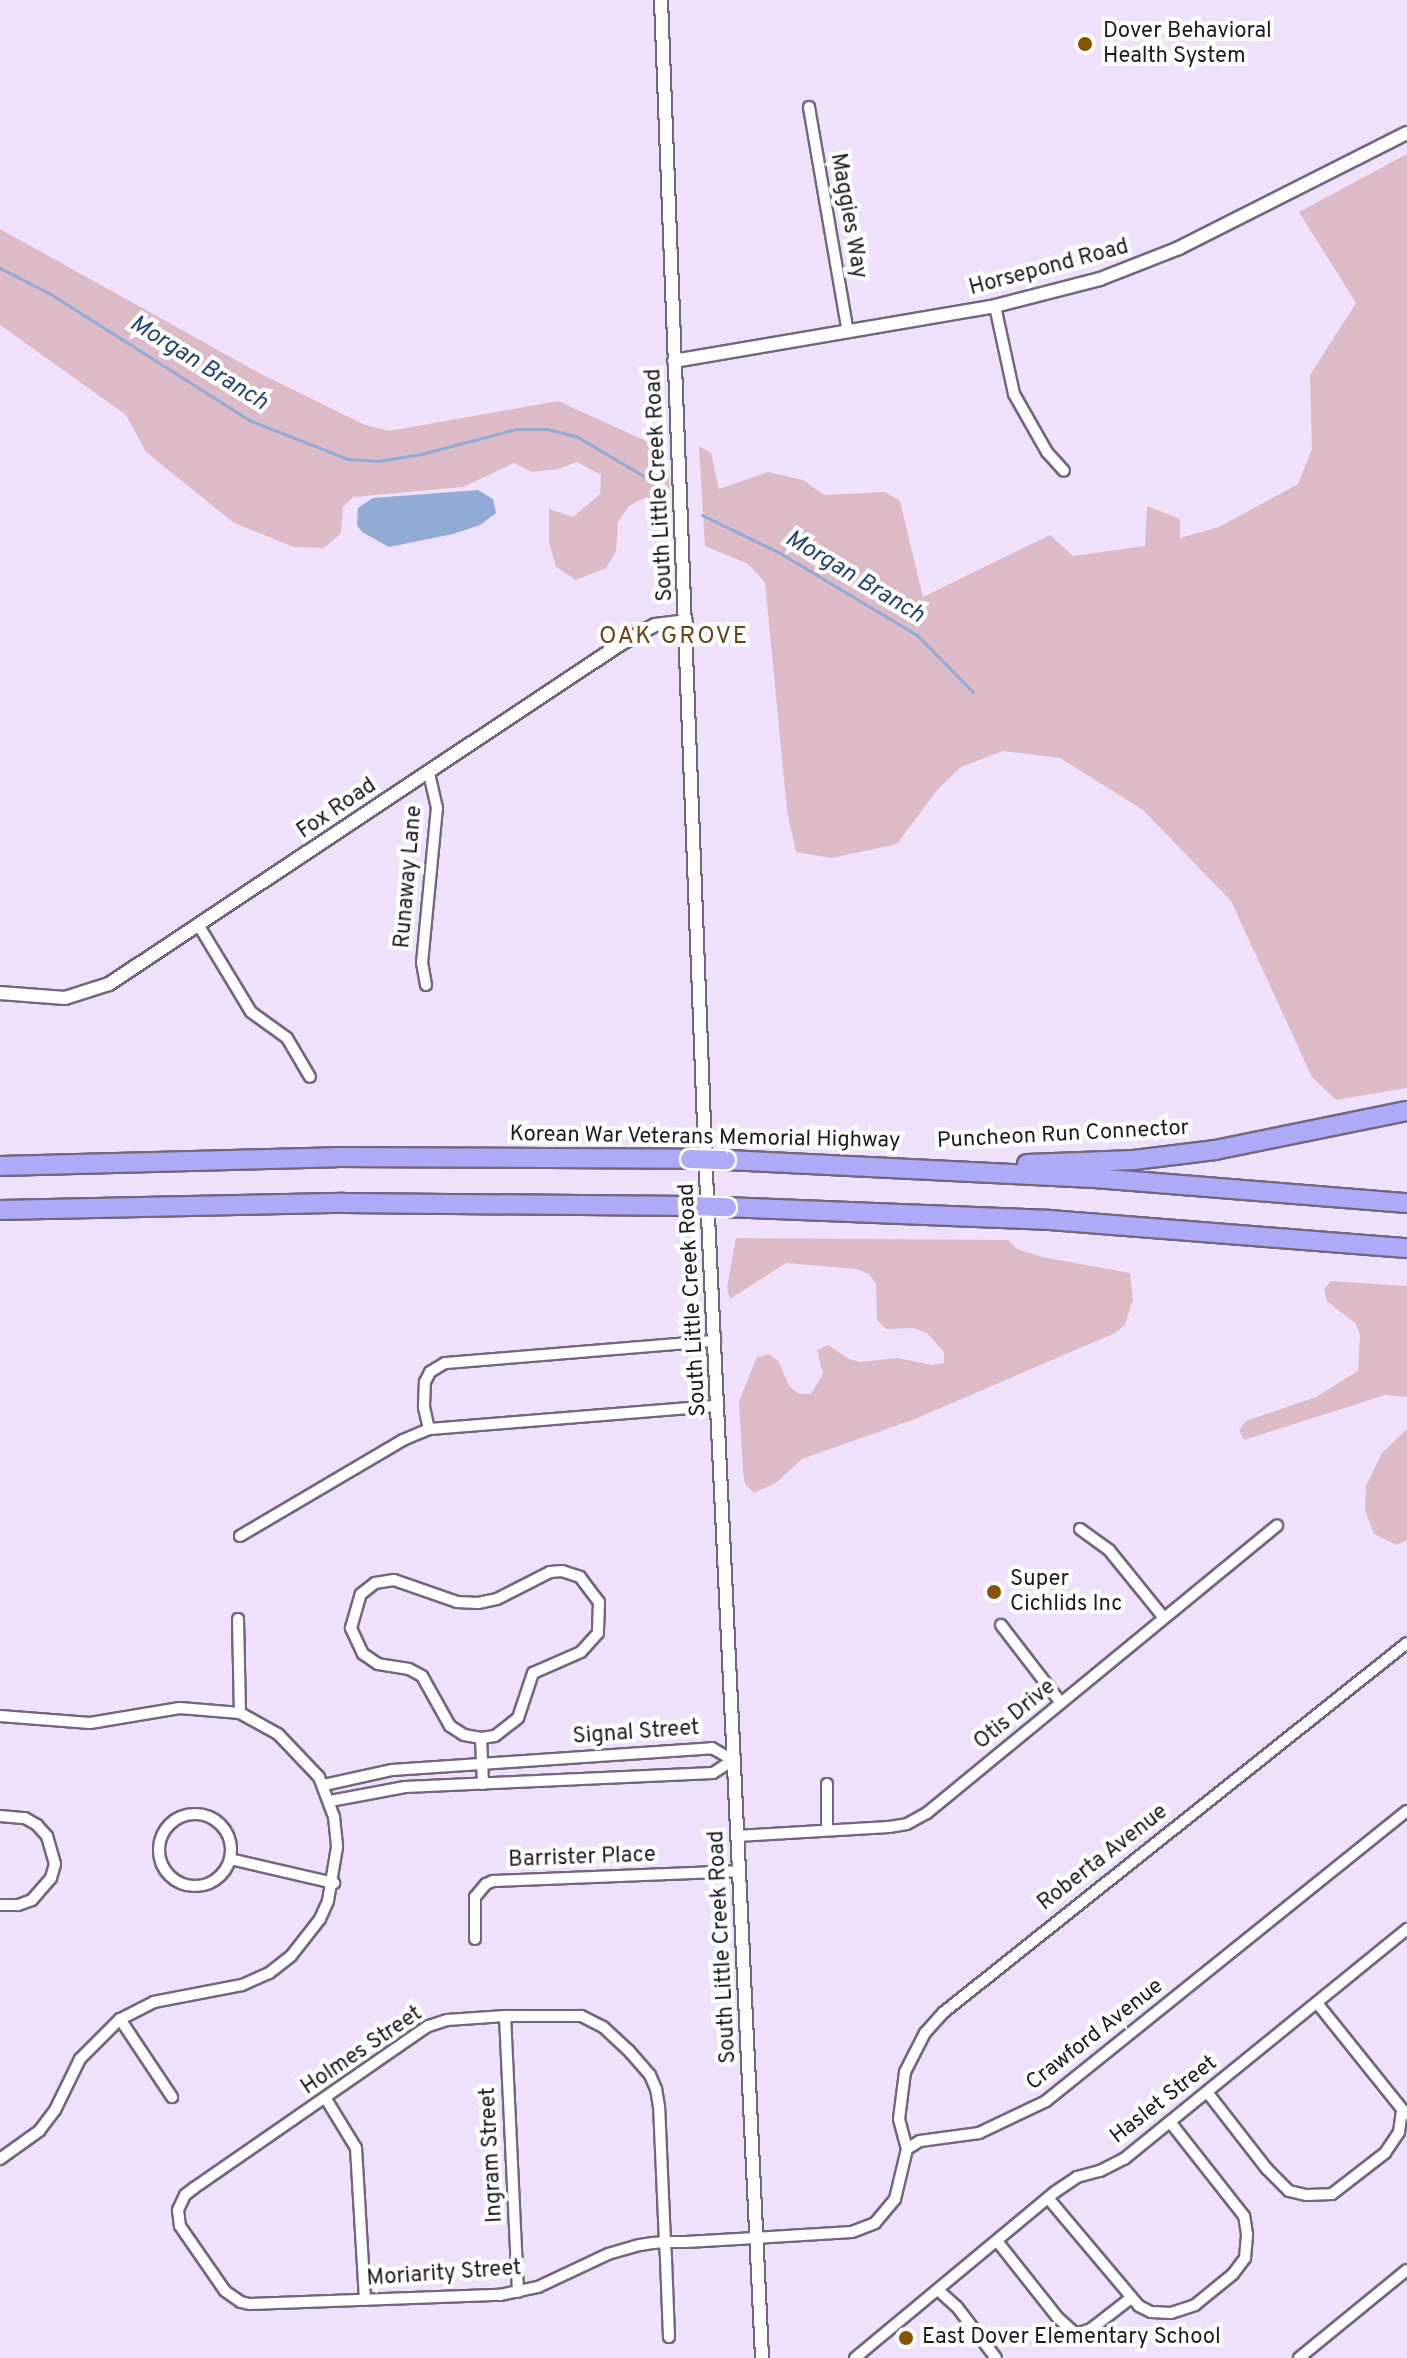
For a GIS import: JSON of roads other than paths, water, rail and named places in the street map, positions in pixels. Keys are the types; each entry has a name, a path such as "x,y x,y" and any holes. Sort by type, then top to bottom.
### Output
{"highway":[{"name":"Puncheon Run Connector","path":"910,1167 1163,1157 1264,1142 1407,1111"},
{"name":"Korean War Veterans Memorial Highway","path":"0,1166 336,1157 690,1159 910,1167 1407,1203"},
{"path":"0,1210 358,1202 727,1207 1049,1220 1407,1248"}],"street":[{"name":"South Little Creek Road","path":"661,0 715,1341 762,2358"},
{"name":"Maggies Way","path":"809,107 848,332"},
{"name":"Horsepond Road","path":"674,361 995,306 1143,264 1407,133"},
{"path":"995,306 1014,394 1047,452 1064,471"},
{"name":"Fox Road","path":"0,993 50,999 94,991 199,926 634,635 655,625 686,621"},
{"name":"Runaway Lane","path":"426,985 422,963 428,878 437,816 429,772"},
{"path":"199,926 251,1012 287,1038 310,1077"},
{"path":"429,1429 424,1407 425,1382 430,1372 445,1363 715,1341"},
{"path":"240,1536 403,1440 429,1429 718,1406"},
{"name":"Otis Drive","path":"737,1836 898,1826 927,1813 1277,1525"},
{"path":"1080,1529 1109,1550 1164,1618"},
{"path":"550,1572 571,1573 580,1577 599,1602 600,1623 593,1641 573,1657 533,1673 518,1718 495,1736 481,1738 464,1735 450,1726 422,1676 409,1669 378,1664 363,1654 351,1628 361,1594 375,1583 394,1580 447,1599 478,1603 497,1599 550,1572"},
{"path":"238,1619 240,1713"},
{"path":"1001,1625 1061,1703"},
{"name":"Roberta Avenue","path":"907,2149 899,2119 905,2072 925,2033 944,2012 1407,1643"},
{"path":"0,1716 90,1723 180,1708 240,1713 278,1734 300,1754 324,1785 336,1832 334,1883 311,1933 291,1956 269,1973 228,1989 154,2002 120,2019 80,2059 55,2110 39,2131 0,2159"},
{"path":"481,1738 483,1784"},
{"name":"Signal Street","path":"324,1785 374,1771 712,1748 733,1760 713,1773 405,1787 330,1801"},
{"path":"827,1784 827,1830"},
{"name":"Crawford Avenue","path":"907,2149 920,2141 979,2133 1046,2101 1407,1811"},
{"path":"200,1814 211,1818 228,1835 230,1859 217,1878 196,1886 184,1884 166,1871 161,1860 162,1837 177,1819 200,1814"},
{"path":"0,1816 25,1818 37,1825 47,1836 55,1864 51,1878 32,1900 18,1905 0,1905"},
{"path":"230,1859 334,1883"},
{"name":"Barrister Place","path":"475,1939 475,1897 486,1884 493,1881 738,1871"},
{"name":"Haslet Street","path":"855,2358 1048,2198 1077,2177 1100,2171 1124,2159 1407,1929"},
{"path":"1207,2092 1267,2169 1289,2191 1307,2195 1332,2194 1385,2153 1399,2132 1404,2113 1317,2003"},
{"name":"Holmes Street","path":"178,2210 185,2195 194,2188 428,2026 447,2020 505,2016 570,2014 591,2019 629,2051 650,2075 659,2107 669,2337"},
{"name":"Ingram Street","path":"505,2016 518,2292"},
{"path":"120,2019 172,2097"},
{"path":"326,2099 356,2148 365,2300"},
{"path":"1048,2198 1131,2298 1151,2312 1171,2313 1195,2305 1233,2274 1245,2258 1244,2216 1170,2122"},
{"path":"756,2238 852,2232 875,2223 895,2199 907,2149"},
{"name":"Moriarity Street","path":"178,2210 180,2226 225,2291 241,2302 365,2300 518,2292 538,2287 622,2249 665,2242 756,2238"},
{"path":"997,2241 1058,2318 1076,2334 1091,2329 1131,2298"},
{"path":"1299,2358 1407,2270"},
{"path":"938,2290 957,2307 996,2358"}],"water":[{"path":"478,490 493,499 496,513 480,525 453,534 389,547 362,532 357,525 358,508 373,498"}],"waterway":[{"name":"Morgan Branch","path":"0,268 49,293 249,420 348,459 378,461 421,454 516,429 547,429 576,436 659,485"},
{"name":"Morgan Branch","path":"702,515 780,553 917,635 973,692"}],"place":[{"name":"Dover Behavioral Health System","path":"1085,44"},
{"name":"Super Cichlids Inc","path":"994,1592"},
{"name":"East Dover Elementary School","path":"906,2338"}],"district":[{"name":"OAK GROVE","path":"674,638"}]}
